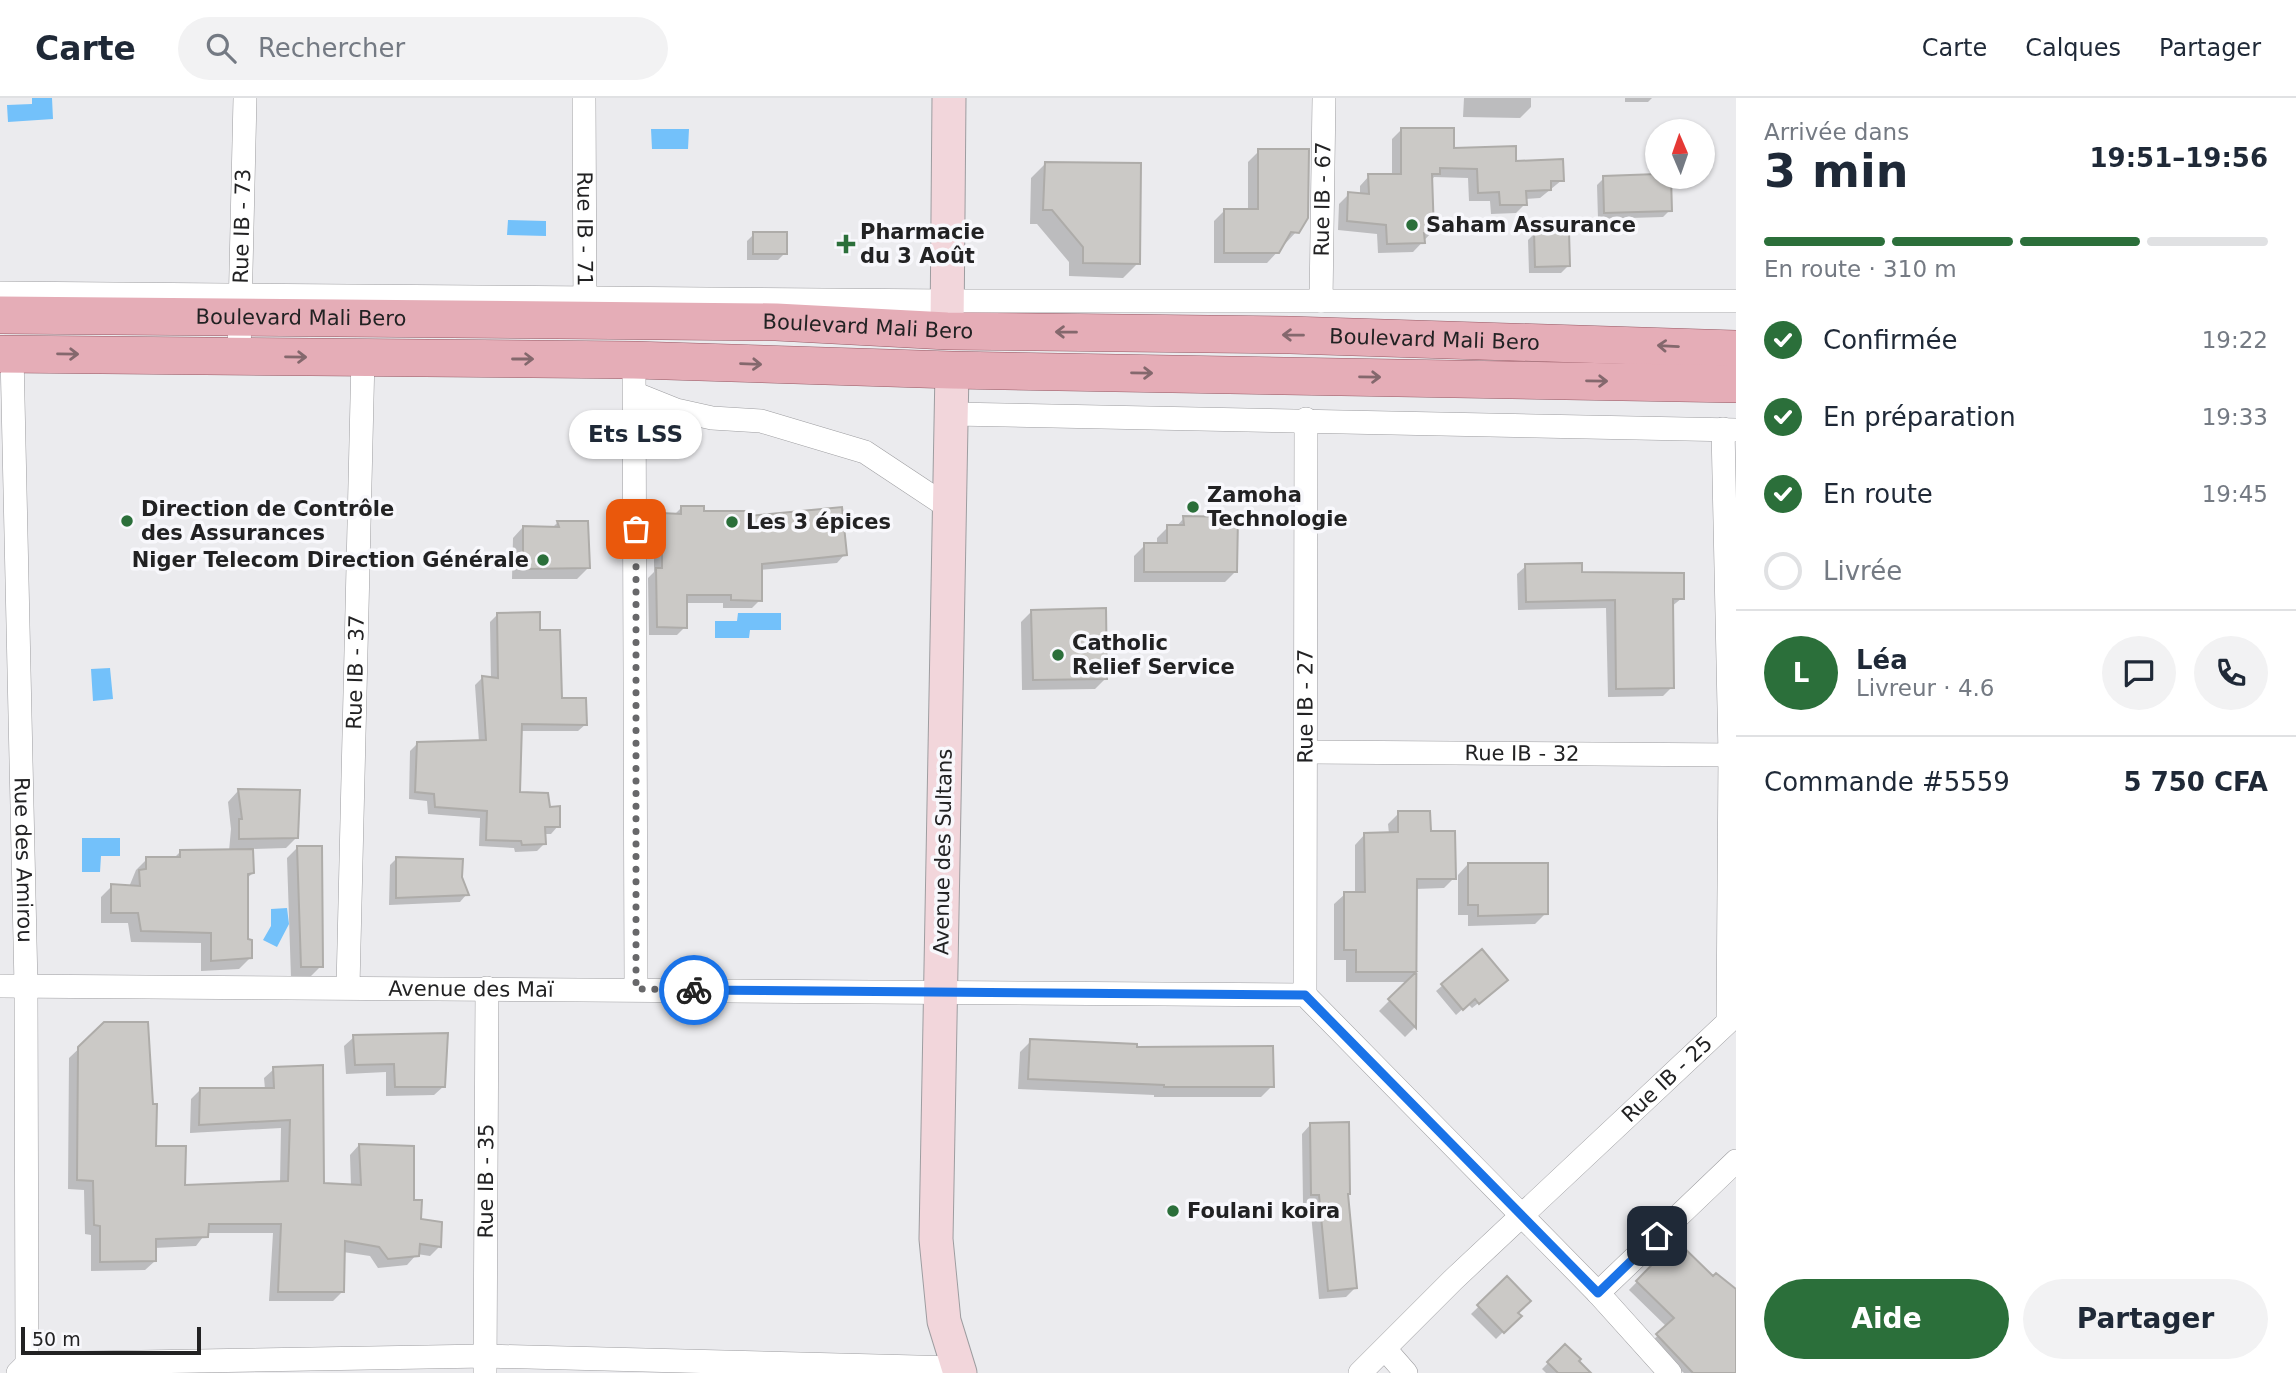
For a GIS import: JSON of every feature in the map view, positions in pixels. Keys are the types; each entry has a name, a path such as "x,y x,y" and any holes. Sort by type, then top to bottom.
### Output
{"main road":[{"name":"Boulevard Mali Bero","path":"0,316 240,306 585,309 776,322 948,316 1290,335 1736,349"},
{"name":"Boulevard Mali Bero","path":"6,354 586,359 635,377 951,370 1736,384"}],"street":[{"name":"Rue IB - 73","path":"239,356 246,98"},
{"name":"Rue IB - 71","path":"583,98 586,359"},
{"path":"948,316 949,98"},
{"name":"Rue IB - 67","path":"1321,301 1324,98"},
{"name":"Boulevard Mali Bero","path":"0,293 240,306"},
{"name":"Boulevard Mali Bero","path":"948,316 1321,301 1736,301"},
{"name":"Rue des Amirou","path":"6,354 26,986 22,1368"},
{"name":"Rue IB - 37","path":"348,987 363,358"},
{"name":"Avenue des Sultans","path":"951,370 953,414 936,1239 944,1321 958,1371"},
{"path":"635,377 676,410 712,418 761,421 865,452 951,509"},
{"path":"635,377 636,989"},
{"path":"953,414 1730,429"},
{"name":"Rue IB - 27","path":"1305,995 1306,419"},
{"name":"Rue IB - 25","path":"1360,1373 1522,1216 1732,1025 1730,429"},
{"name":"Rue IB - 32","path":"1307,752 1733,754"},
{"name":"Avenue des Maï","path":"0,986 1305,995"},
{"name":"Rue IB - 35","path":"485,1365 487,988"},
{"path":"1305,995 1598,1293 1670,1373"},
{"path":"1598,1293 1736,1161"},
{"path":"1385,1349 1406,1373"},
{"path":"22,1368 485,1365 958,1371"}],"water":[{"path":"32,98 52,98 53,119 8,122 7,105 32,104"},
{"path":"651,129 689,129 688,149 652,149"},
{"path":"508,220 546,221 546,236 507,235"},
{"path":"738,613 781,613 781,630 750,630 749,638 715,638 715,621 737,621"},
{"path":"110,668 113,699 93,701 91,669"},
{"path":"82,838 120,838 120,856 101,856 100,872 82,872"},
{"path":"287,908 289,924 277,947 263,940 271,926 271,909"}],"building":[{"path":"1401,128 1454,128 1454,148 1516,146 1516,161 1563,159 1564,181 1551,181 1551,190 1526,191 1527,205 1500,205 1499,192 1478,193 1477,169 1440,168 1440,174 1432,174 1434,233 1424,233 1425,243 1387,244 1386,225 1347,221 1348,192 1369,194 1368,174 1401,174"},
{"path":"1258,149 1309,149 1308,218 1299,233 1291,232 1279,253 1224,253 1224,209 1258,209"},
{"path":"1045,162 1141,163 1140,264 1083,263 1083,247 1052,210 1043,210"},
{"path":"1645,174 1645,189 1671,189 1672,211 1604,213 1603,176"},
{"path":"1534,231 1569,231 1570,266 1535,267"},
{"path":"753,232 787,232 787,254 753,254"},
{"path":"681,506 704,506 704,511 749,511 749,516 842,507 847,555 762,564 762,601 731,600 731,595 687,595 687,628 657,627 656,568 662,568 662,513 681,514"},
{"path":"1183,516 1238,517 1237,572 1144,572 1144,543 1167,543 1167,525 1184,525"},
{"path":"557,521 588,521 590,568 523,569 523,526 559,527"},
{"path":"1582,563 1582,572 1684,573 1684,599 1673,599 1674,688 1616,689 1615,600 1526,602 1525,564"},
{"path":"1106,608 1107,679 1033,680 1031,610"},
{"path":"540,612 540,630 560,630 562,698 586,698 587,725 522,724 520,792 548,793 550,807 560,806 560,827 545,827 546,844 522,845 521,841 486,840 487,811 435,807 434,794 415,792 417,742 486,740 482,676 498,678 497,613"},
{"path":"238,789 300,790 298,838 239,839 239,819 242,819"},
{"path":"1398,811 1430,811 1431,831 1455,831 1456,879 1417,879 1416,1028 1388,999 1416,972 1356,972 1356,950 1344,950 1344,892 1365,892 1364,833 1398,832"},
{"path":"297,846 322,846 323,967 301,967"},
{"path":"253,849 254,873 248,874 248,939 252,940 252,958 211,961 211,933 141,931 138,913 111,913 111,884 140,886 139,870 146,869 146,857 180,857 180,850"},
{"path":"396,857 463,859 462,877 469,895 396,898"},
{"path":"1468,863 1548,863 1548,914 1478,916 1478,905 1468,905"},
{"path":"1482,949 1508,980 1479,1004 1475,999 1463,1010 1441,984"},
{"path":"104,1022 148,1022 153,1104 157,1104 156,1146 186,1146 185,1185 288,1181 290,1120 199,1125 200,1088 274,1088 273,1067 323,1065 324,1183 361,1185 359,1144 414,1146 414,1200 422,1200 421,1219 442,1222 441,1247 420,1244 419,1256 388,1259 379,1247 345,1241 344,1292 278,1292 281,1224 209,1224 208,1237 156,1239 156,1261 100,1262 100,1226 94,1225 93,1181 77,1180 78,1047"},
{"path":"448,1033 445,1087 395,1087 394,1064 355,1065 353,1035"},
{"path":"1030,1039 1137,1044 1137,1047 1273,1046 1274,1087 1164,1087 1028,1079"},
{"path":"1349,1122 1348,1194 1357,1288 1328,1291 1319,1195 1311,1195 1310,1123"},
{"path":"1676,1240 1713,1276 1716,1273 1736,1289 1736,1373 1693,1373 1656,1334 1674,1318 1636,1281"},
{"path":"1507,1276 1531,1301 1518,1313 1522,1316 1504,1333 1477,1305"},
{"path":"1565,1344 1591,1373 1558,1373 1547,1362"}],"way so far":[{"path":"636,529 636,989 694,990"}],"place":[{"name":"Saham Assurance","path":"1412,225"},
{"name":"Pharmacie du 3 Août","path":"846,244"},
{"name":"Zamoha Technologie","path":"1193,507"},
{"name":"Direction de Contrôle des Assurances","path":"127,521"},
{"name":"Les 3 épices","path":"732,522"},
{"name":"Ets LSS","path":"636,529"},
{"name":"Niger Telecom Direction Générale","path":"543,560"},
{"name":"Catholic Relief Service","path":"1058,655"},
{"name":"Foulani koira","path":"1173,1211"}],"route":[{"path":"694,990 1305,995 1598,1293 1657,1236"}]}
